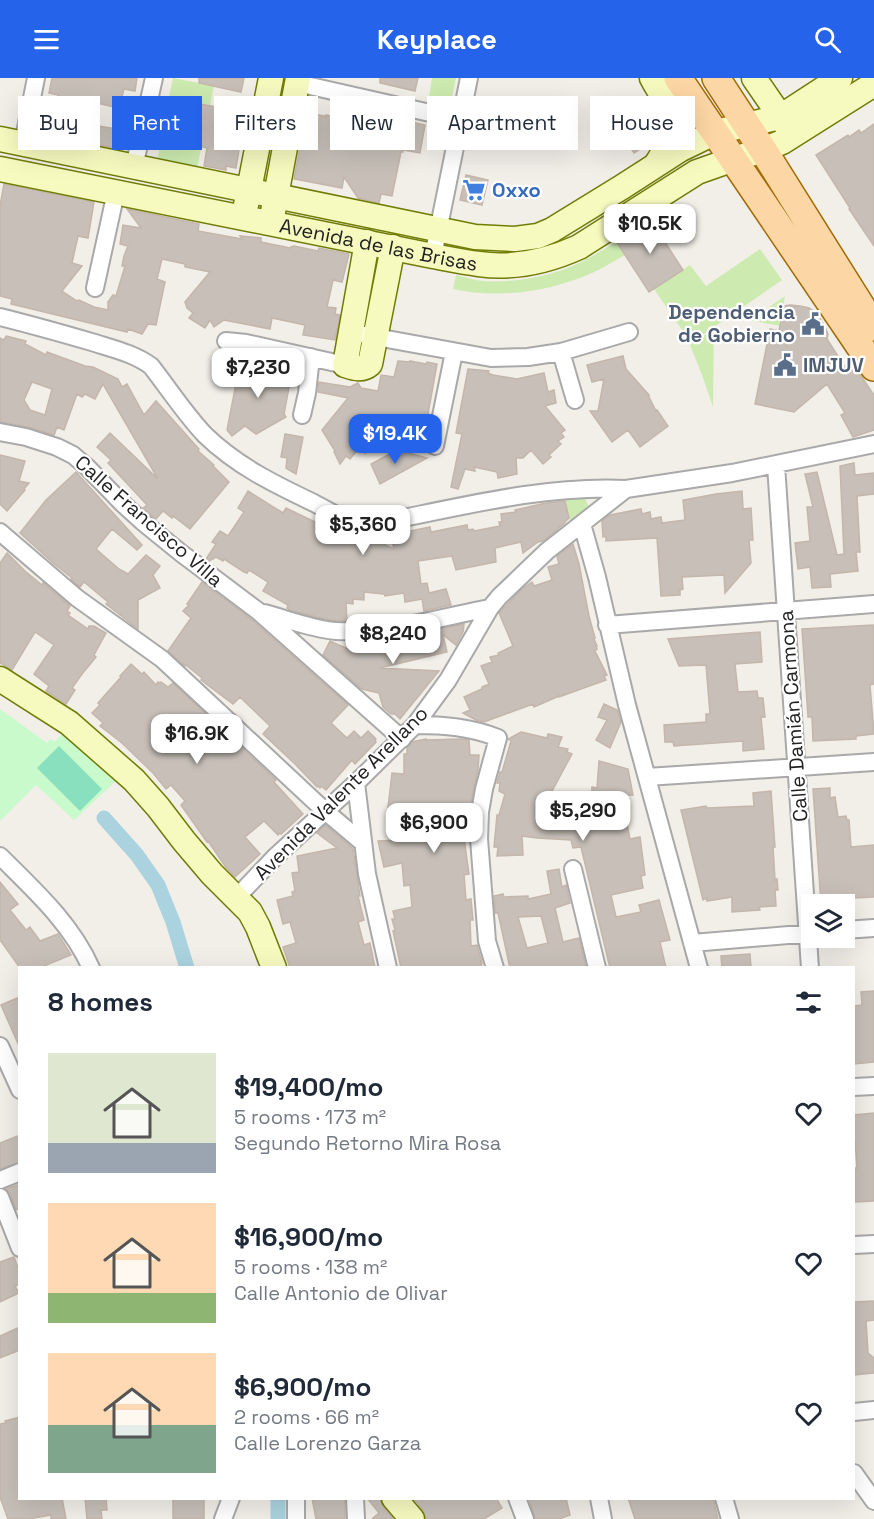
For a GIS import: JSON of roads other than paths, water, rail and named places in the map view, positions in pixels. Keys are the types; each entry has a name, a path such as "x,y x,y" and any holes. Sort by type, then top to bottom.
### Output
{"main road":[{"path":"678,78 874,367"},
{"path":"716,78 874,327"}],"street":[{"path":"11,141 36,78"},
{"path":"134,167 154,78"},
{"path":"243,217 271,78"},
{"path":"466,96 469,78"},
{"path":"652,78 674,125 668,144 655,166"},
{"path":"754,78 787,127"},
{"path":"787,127 840,78"},
{"path":"270,223 298,80 427,112"},
{"path":"787,127 874,84"},
{"name":"Avenida de las Brisas","path":"11,141 475,237 515,239 538,236 566,223 681,149 716,132 747,125 787,127"},
{"name":"Avenida de las Brisas","path":"0,169 434,256 480,264 517,265 561,256 579,247 697,172 763,150 787,127"},
{"path":"434,256 455,150"},
{"path":"95,288 116,192"},
{"path":"356,366 351,332 367,242"},
{"path":"226,341 246,343 356,366 370,364 393,247"},
{"path":"0,317 116,350 145,361 204,434 245,468 358,524 374,524 495,500 585,488 626,489 732,473 874,444"},
{"path":"351,332 491,358 528,357 561,352 629,332"},
{"path":"435,446 454,352"},
{"path":"561,352 575,400"},
{"path":"302,415 311,357"},
{"name":"Calle Francisco Villa","path":"0,432 26,437 73,455 144,523 258,611 402,739"},
{"name":"Calle Damián Carmona","path":"776,465 807,894"},
{"path":"585,488 594,498 595,503 588,518 607,625 698,966"},
{"name":"Avenida Valente Arellano","path":"236,898 275,857 415,725 448,680 490,608 499,597 547,551 626,489"},
{"path":"0,532 76,598 162,659 325,811 363,843"},
{"path":"607,625 874,604"},
{"name":"Calle Francisco Villa","path":"258,611 334,631 359,631 490,608"},
{"path":"0,679 69,723 128,775 158,807 212,874 250,912 273,966"},
{"path":"415,725 466,728 498,738 484,789 479,839 487,941 494,966"},
{"path":"647,777 874,762"},
{"path":"356,783 367,874 388,966"},
{"path":"0,856 58,916 82,948 90,966"},
{"path":"573,869 597,966"},
{"path":"855,929 874,928"},
{"path":"692,943 801,934"},
{"name":"Calle Damián Carmona","path":"810,948 810,966"},
{"path":"0,1046 18,1086"},
{"path":"855,1088 874,1086"},
{"path":"0,1180 18,1173"},
{"path":"0,1197 18,1243"},
{"path":"855,1245 874,1244"},
{"path":"855,1412 874,1410"},
{"path":"855,1474 874,1501"},
{"path":"223,1519 232,1500"},
{"path":"233,1500 237,1519"},
{"path":"296,1500 296,1519"},
{"path":"355,1500 356,1519"},
{"path":"396,1500 412,1519"},
{"path":"518,1500 525,1519"},
{"path":"599,1500 603,1519"},
{"path":"725,1500 730,1519"}],"waterway":[{"path":"104,818 137,855 158,885 173,922 186,966"},
{"path":"278,1500 278,1519"}],"place":[{"name":"Oxxo","path":"474,190"},
{"name":"Dependencia de Gobierno","path":"813,324"},
{"name":"IMJUV","path":"785,365"}]}
